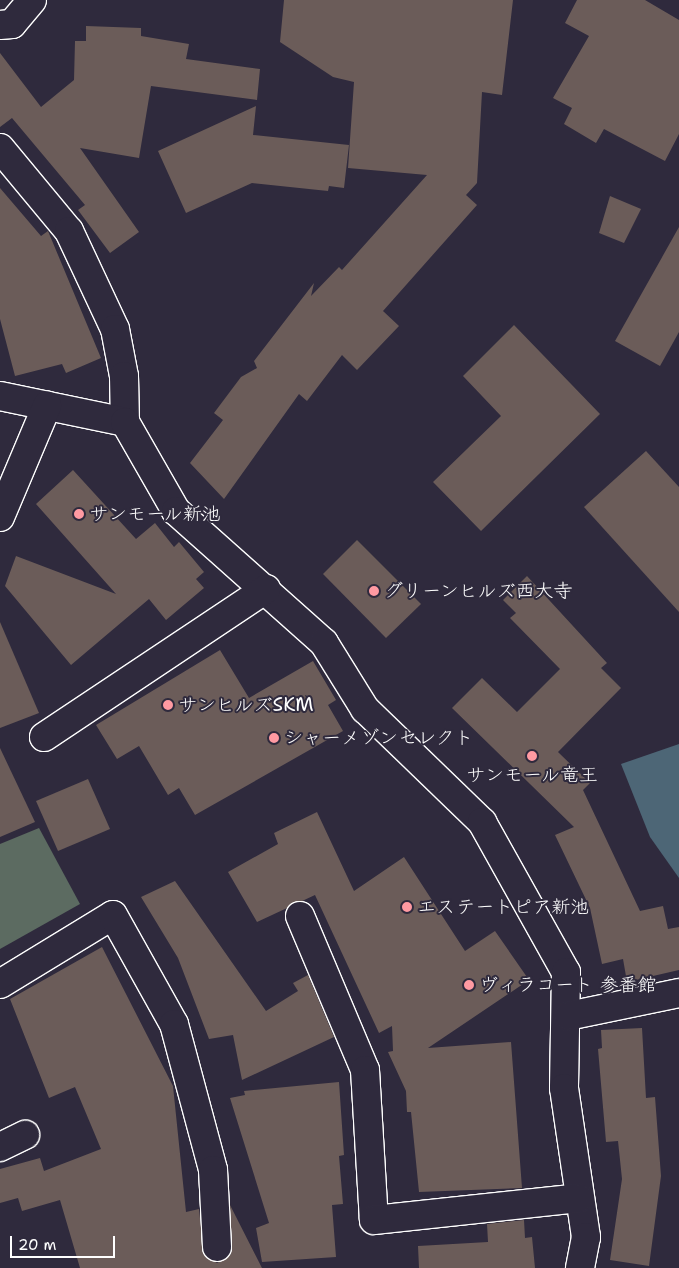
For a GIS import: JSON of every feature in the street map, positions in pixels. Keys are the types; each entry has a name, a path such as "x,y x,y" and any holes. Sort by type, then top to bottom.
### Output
{"street":[{"path":"0,25 12,24 32,0"},
{"path":"0,148 69,231 115,329 124,376 125,422 176,511 266,589 324,643 365,709 482,822 566,972 568,1016 564,1088 586,1237 580,1268"},
{"path":"0,396 125,422"},
{"path":"0,517 47,406"},
{"path":"44,737 266,589"},
{"path":"0,984 113,915 174,1024 213,1170 217,1247"},
{"path":"300,916 365,1070 374,1220 580,1198"},
{"path":"568,1016 679,993"},
{"path":"0,1147 26,1135"}],"green space":[{"path":"39,828 80,904 0,949 0,844"}],"water":[{"path":"679,744 679,878 650,837 621,764"}],"building":[{"path":"284,0 513,0 502,95 482,92 477,183 466,195 477,205 383,311 399,326 357,370 342,355 307,401 299,394 224,499 190,463 223,420 214,413 241,377 257,368 254,361 314,283 311,296 339,267 342,270 427,175 348,168 354,82 333,77 280,42"},
{"path":"577,0 645,0 679,20 679,134 665,161 604,129 596,143 564,124 572,108 553,98 589,36 565,23"},
{"path":"86,26 141,28 141,36 189,44 186,59 260,69 257,100 151,86 139,158 80,148 139,232 110,253 78,210 85,205 12,118 0,127 0,53 41,107 74,80 75,41 86,41"},
{"path":"256,106 253,135 349,145 344,188 329,186 328,191 252,183 186,213 158,151"},
{"path":"0,188 41,236 48,231 101,358 66,373 62,364 15,376 0,319"},
{"path":"610,196 641,209 624,243 599,233"},
{"path":"679,227 679,332 660,366 615,341"},
{"path":"514,325 600,414 481,531 433,482 501,416 463,376"},
{"path":"646,451 679,487 679,612 584,507"},
{"path":"73,470 136,539 155,523 174,547 179,542 204,572 196,579 204,588 166,620 149,599 71,665 5,586 16,556 116,594 36,504"},
{"name":"グリーンヒルズ西大寺","path":"357,540 421,604 386,638 323,574"},
{"path":"527,576 607,663 601,668 621,688 558,752 590,783 583,790 640,911 663,906 668,929 679,927 679,970 627,982 623,959 602,964 590,908 555,835 574,827 452,708 482,678 517,712 560,669 510,618 516,613 503,600"},
{"path":"0,622 39,713 0,728"},
{"path":"220,650 249,698 313,661 336,700 328,705 343,731 195,815 179,788 168,795 139,746 117,759 96,725"},
{"path":"0,748 35,822 0,837"},
{"path":"88,779 110,829 58,851 36,801"},
{"path":"317,812 354,891 404,857 465,951 495,931 529,980 428,1048 511,1042 522,1188 419,1192 411,1112 407,1112 406,1091 388,1052 393,1051 392,1026 379,1033 315,895 257,922 228,872 278,844 274,833"},
{"path":"175,881 266,1011 298,991 293,983 308,975 334,1037 242,1080 233,1035 209,1039 178,958 141,897"},
{"path":"102,947 173,1086 186,1212 199,1209 204,1255 217,1263 231,1254 230,1205 262,1268 80,1268 60,1200 22,1211 18,1198 0,1203 0,1169 40,1158 44,1171 101,1149 75,1087 49,1098 10,999"},
{"path":"642,1028 646,1098 655,1097 661,1176 649,1266 610,1260 622,1179 618,1141 606,1142 598,1049 602,1048 601,1030"},
{"path":"339,1082 344,1155 339,1156 343,1204 332,1205 336,1257 262,1262 256,1228 269,1223 230,1098 245,1095 244,1091"},
{"path":"524,1220 525,1238 532,1237 535,1268 419,1268 418,1246 488,1242 487,1224"}],"place":[{"name":"サンモール新池","path":"79,514"},
{"name":"グリーンヒルズ西大寺","path":"374,591"},
{"name":"サンヒルズSKM","path":"168,705"},
{"name":"シャーメゾンセレクト","path":"274,738"},
{"name":"サンモール竜王","path":"532,756"},
{"name":"エステートピア新池","path":"407,907"},
{"name":"ヴィラコート 参番館","path":"469,985"}]}
